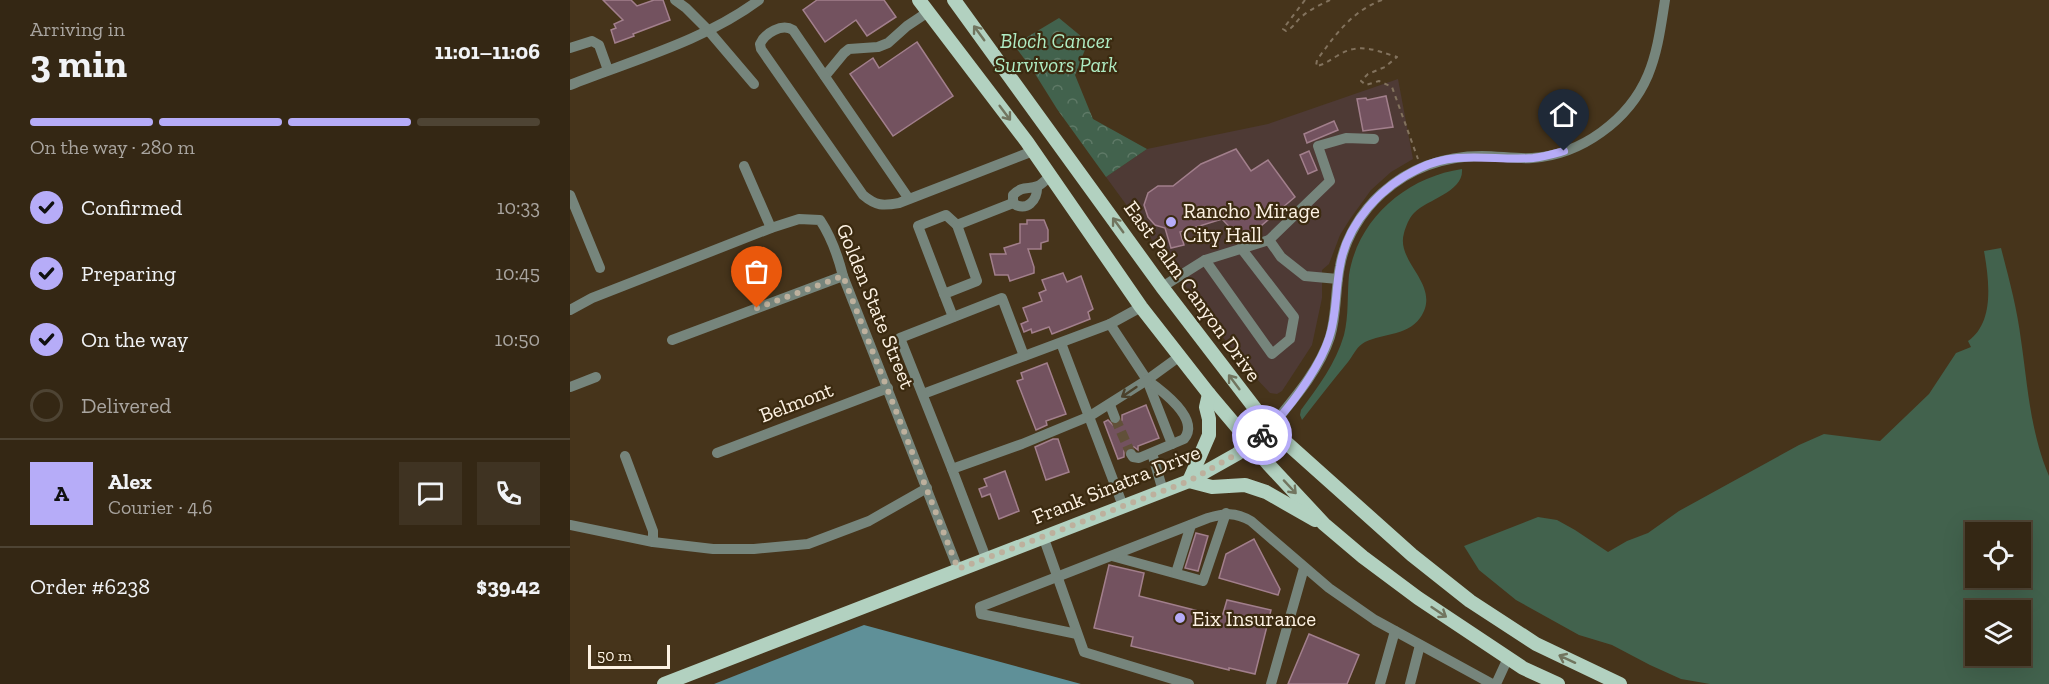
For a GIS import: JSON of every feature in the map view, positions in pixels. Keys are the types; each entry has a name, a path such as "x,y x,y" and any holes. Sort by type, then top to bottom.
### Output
{"main road":[{"path":"919,0 1033,151 1141,307 1251,444 1324,524 1363,557 1418,598 1522,668 1558,684"},
{"name":"East Palm Canyon Drive","path":"954,0 1162,287 1270,428 1412,555 1470,601 1536,644 1620,684"},
{"path":"1209,394 1206,407 1209,435 1189,481 1212,487 1245,485 1266,492 1324,524"},
{"name":"Frank Sinatra Drive","path":"664,684 1189,481 1216,467 1251,444 1270,428"}],"street":[{"path":"675,0 708,30 754,84"},
{"path":"570,85 685,41 759,0"},
{"name":"Frank Sinatra Drive","path":"1270,428 1303,386 1324,351 1334,322 1338,279 1345,248 1351,233 1382,193 1421,167 1449,159 1466,156 1532,158 1579,145 1594,137 1619,116 1641,89 1653,61 1665,0"},
{"path":"825,76 849,49 888,44 906,26 928,12"},
{"path":"909,199 793,30 781,27 761,40 761,48 863,195 880,206 909,199 1033,151"},
{"path":"570,48 592,40 599,45 608,70"},
{"path":"1162,287 1204,260 1269,240 1330,181 1318,146 1346,138 1374,139"},
{"path":"744,166 771,228"},
{"path":"957,225 1013,203 1013,195 1018,190 1037,187 1050,176"},
{"path":"570,195 600,268"},
{"path":"944,294 977,281 957,225 946,215 918,226 944,294 953,317"},
{"name":"Golden State Street","path":"570,310 592,297 771,228 799,219 820,220 829,233 843,276 958,569"},
{"path":"1269,240 1281,257 1305,276 1338,279"},
{"path":"1204,260 1272,354 1290,339 1294,317 1241,248"},
{"path":"672,340 843,276"},
{"path":"986,558 900,338 1002,298 1024,356"},
{"path":"922,394 1110,324 1141,307"},
{"path":"1110,324 1147,380 1172,444"},
{"path":"1061,343 1123,506"},
{"path":"952,469 1090,416 1110,405 1180,356"},
{"path":"570,387 596,377"},
{"path":"1131,454 1138,459 1184,439 1188,434 1189,426 1186,418 1164,391 1147,380"},
{"name":"Belmont","path":"717,453 888,388"},
{"path":"1110,405 1115,418"},
{"path":"1152,453 1163,491"},
{"path":"625,456 653,531 652,542"},
{"path":"570,525 652,542 712,549 754,549 808,544 869,521 927,488"},
{"path":"1112,556 1203,581 1226,513"},
{"path":"1077,634 981,614 980,607 1226,513 1240,515 1251,521 1304,568 1357,608 1494,684 1508,658"},
{"path":"1176,573 1191,525"},
{"path":"1043,536 1084,652 1189,684"},
{"path":"1271,684 1304,568"},
{"path":"1380,684 1395,631"},
{"path":"1410,684 1420,645"}],"path":[{"path":"1305,0 1283,30 1292,29 1300,19 1330,0"},
{"path":"1382,0 1365,9 1341,27 1317,60 1316,66 1352,48 1367,48 1397,57 1361,81 1366,85 1379,81 1392,87 1421,167"}],"shaded area":[{"path":"1398,79 1413,159 1391,172 1371,190 1340,235 1329,264 1322,270 1322,298 1312,345 1282,391 1277,394 1270,393 1222,336 1106,177 1147,149 1268,124"}],"green space":[{"name":"Bloch Cancer Survivors Park","path":"1059,18 1088,42 1075,75 1093,119 1147,149 1106,177 1014,45"},
{"path":"1462,169 1457,184 1414,213 1404,233 1403,244 1406,254 1426,295 1426,306 1420,318 1408,329 1360,346 1302,420 1301,410 1320,384 1341,345 1346,328 1349,275 1354,254 1363,236 1374,219 1404,191 1422,181"},
{"path":"2001,248 2017,316 2034,425 2049,476 2049,684 1710,684 1681,679 1612,645 1579,635 1516,600 1479,570 1464,546 1538,517 1557,520 1608,552 1648,533 1679,511 1799,445 1824,434 1880,441 1929,394 1956,353 1971,347 1968,341 1977,333 1986,312 1987,275 1984,251"}],"water":[{"path":"864,625 1081,684 714,684"}],"building":[{"path":"603,0 631,0 637,6 654,0 663,0 670,20 615,43 611,30 616,28 614,24 623,20"},
{"path":"817,0 884,0 896,17 867,36 856,20 825,42 803,10"},
{"path":"917,42 953,96 893,136 850,74 873,58 879,68"},
{"path":"1386,96 1393,127 1363,131 1357,99 1366,98 1367,100"},
{"path":"1334,121 1338,130 1307,143 1304,134"},
{"path":"1236,149 1251,171 1268,160 1295,197 1255,231 1236,234 1222,219 1180,232 1184,245 1171,248 1165,228 1155,225 1148,217 1144,205 1148,193 1158,186 1173,186 1201,164"},
{"path":"1309,151 1317,170 1308,174 1300,155"},
{"path":"1027,220 1044,220 1048,230 1048,241 1041,243 1041,249 1028,249 1034,273 1010,281 1008,275 995,275 990,254 1006,254 1004,248 1020,243 1020,224 1027,224"},
{"path":"1063,273 1067,282 1081,276 1093,309 1088,312 1090,319 1052,334 1049,327 1032,333 1031,329 1024,332 1021,324 1028,321 1023,308 1042,301 1039,293 1046,290 1042,280"},
{"path":"1047,363 1066,414 1046,421 1047,425 1036,430 1017,381 1023,379 1021,373"},
{"path":"1146,405 1159,438 1138,446 1138,450 1134,447 1127,447 1124,457 1118,459 1104,422 1108,420 1113,425 1118,425 1122,420 1122,415"},
{"path":"1058,439 1069,472 1046,480 1035,447"},
{"path":"1005,471 1019,511 999,519 990,494 982,497 979,489 987,486 984,479"},
{"path":"1196,533 1208,536 1198,571 1185,568"},
{"path":"1254,539 1280,589 1278,595 1219,578 1226,554"},
{"path":"1109,565 1144,573 1139,596 1222,617 1227,600 1271,610 1255,674 1229,668 1229,670 1131,646 1133,637 1094,628"},
{"path":"1309,634 1359,655 1347,684 1288,684"}],"tunnel":[{"path":"1115,418 1131,454"}],"way so far":[{"path":"757,308 843,276 958,569 1189,481 1237,454 1262,435"}],"place":[{"name":"Rancho Mirage City Hall","path":"1171,222"},
{"name":"Eix Insurance","path":"1180,618"}],"route":[{"path":"1262,435 1303,386 1324,351 1334,322 1340,265 1345,248 1360,219 1382,193 1421,167 1449,159 1466,156 1532,158 1564,151"}]}
